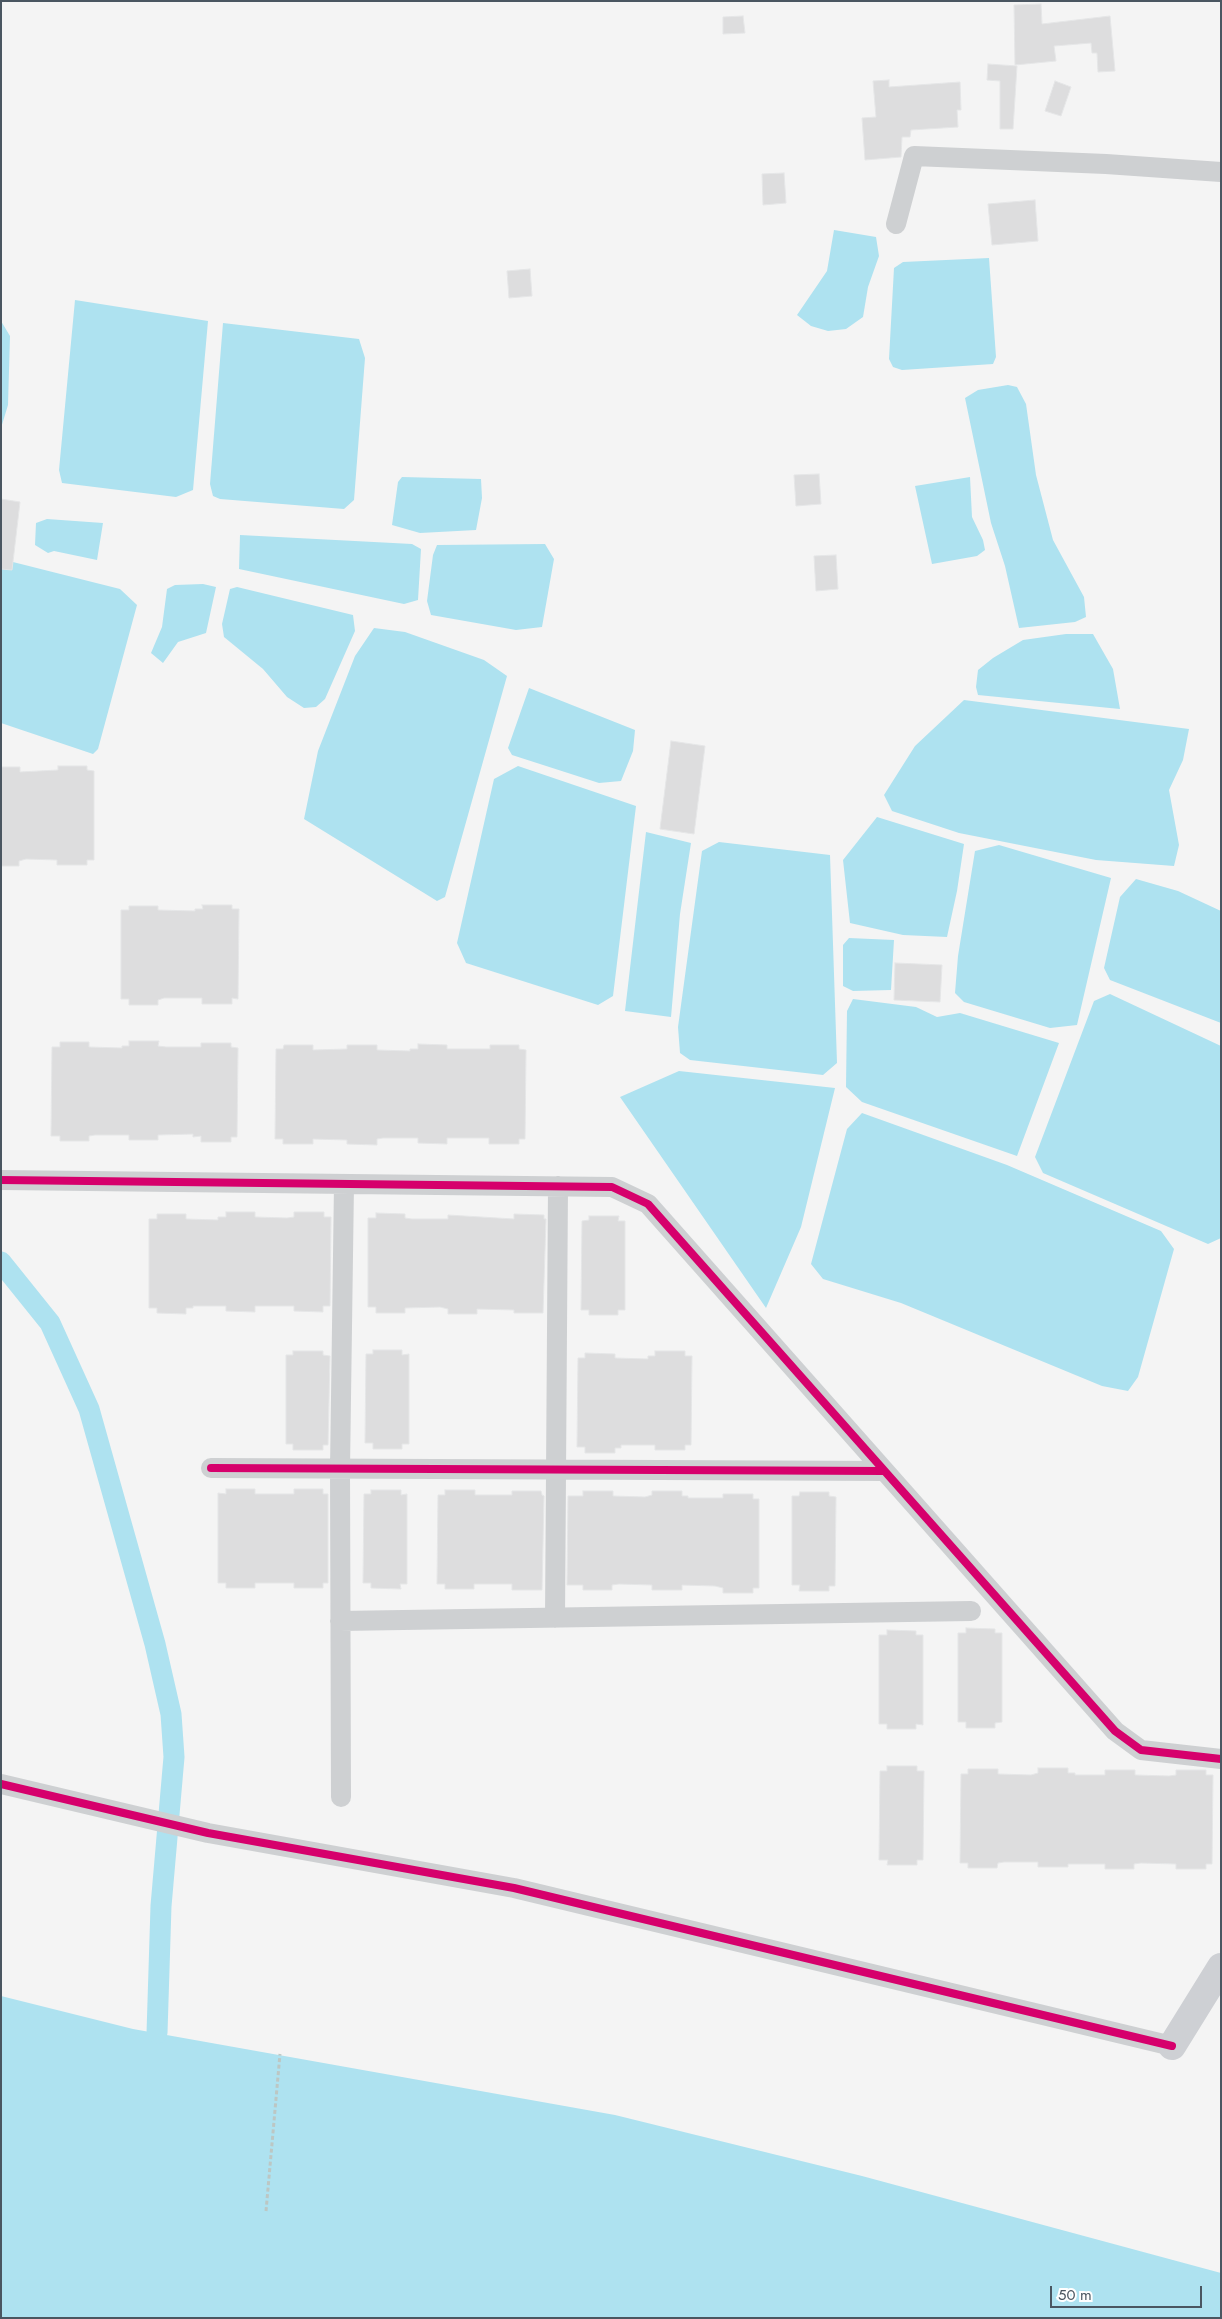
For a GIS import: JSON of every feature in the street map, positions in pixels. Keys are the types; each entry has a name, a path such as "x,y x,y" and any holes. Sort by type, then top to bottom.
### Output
{"main road":[{"path":"1172,2046 1221,1966"}],"street":[{"path":"896,224 914,156 1106,164 1221,172"},
{"path":"1,1180 612,1187 648,1204 1115,1731 1141,1750 1221,1759"},
{"path":"341,1797 340,1469 344,1184"},
{"path":"555,1618 558,1186"},
{"path":"211,1468 884,1470"},
{"path":"340,1621 971,1611"},
{"path":"1,1784 108,1811 208,1833 514,1888 1172,2046"}],"path":[{"path":"266,2211 280,2054"}],"water":[{"path":"834,230 876,237 879,256 868,287 863,317 846,329 828,331 811,326 797,315 827,271"},
{"path":"989,258 996,357 993,364 902,370 893,367 889,359 894,268 903,262"},
{"path":"75,300 208,321 193,490 176,497 62,483 59,470"},
{"path":"1,321 10,336 8,405 1,428"},
{"path":"223,323 359,339 365,358 354,500 344,509 220,499 213,496 210,484"},
{"path":"1008,385 1017,387 1026,404 1036,475 1053,540 1084,597 1086,617 1075,622 1019,628 1005,566 991,523 965,398 978,390"},
{"path":"402,477 481,479 482,498 476,530 420,533 392,525 398,482"},
{"path":"970,477 972,517 983,540 985,550 977,556 932,564 915,486"},
{"path":"47,519 103,523 97,560 54,551 48,553 35,545 36,523"},
{"path":"240,535 412,544 421,549 418,600 404,604 239,569"},
{"path":"545,544 554,559 542,627 516,630 431,615 427,601 433,555 437,545"},
{"path":"1,559 120,589 137,605 98,749 93,754 1,723"},
{"path":"203,584 216,587 206,633 178,642 163,663 151,653 162,627 167,589 175,585"},
{"path":"237,587 353,615 355,631 325,699 316,707 304,708 287,697 263,669 224,637 222,624 230,589"},
{"path":"374,628 405,632 484,660 507,676 445,897 437,901 304,819 318,751 355,656"},
{"path":"1066,634 1093,634 1113,669 1120,709 978,695 976,687 978,670 993,658 1023,640"},
{"path":"529,688 635,730 633,751 621,781 599,783 512,755 508,748"},
{"path":"964,700 1189,729 1183,760 1169,790 1179,845 1174,866 1096,860 959,833 892,811 884,795 915,746"},
{"path":"518,766 636,806 613,996 598,1005 466,963 457,943 494,779"},
{"path":"877,817 964,844 957,891 947,937 903,935 850,923 843,860"},
{"path":"646,832 691,843 680,914 671,1017 625,1011"},
{"path":"719,842 830,855 837,1063 823,1075 690,1060 680,1053 678,1027 702,851"},
{"path":"999,845 1111,878 1077,1025 1050,1028 964,1002 955,993 958,956 975,851"},
{"path":"1136,879 1178,891 1221,911 1221,1023 1110,980 1104,968 1120,897"},
{"path":"849,938 894,940 891,990 853,991 843,986 843,945"},
{"path":"1110,994 1221,1046 1221,1238 1208,1244 1043,1173 1035,1157 1094,1001"},
{"path":"853,999 916,1007 937,1017 960,1013 1059,1043 1017,1156 862,1102 846,1087 847,1011"},
{"path":"679,1071 835,1088 801,1227 766,1308 620,1097"},
{"path":"862,1113 1007,1165 1161,1231 1174,1249 1138,1377 1128,1391 1102,1386 901,1303 823,1279 811,1264 847,1129"},
{"path":"1,1996 133,2029 615,2115 862,2176 1221,2273 1221,2318 1,2318"}],"building":[{"path":"1041,4 1042,24 1110,16 1115,71 1098,72 1097,53 1092,53 1091,43 1054,46 1056,61 1015,65 1014,5"},
{"path":"743,16 745,33 723,34 723,17"},
{"path":"988,64 1017,66 1013,129 1000,129 1000,81 987,80"},
{"path":"889,80 889,87 960,82 961,110 957,110 958,127 911,130 910,137 902,137 901,157 865,160 862,118 876,117 873,81"},
{"path":"1055,81 1071,87 1061,116 1045,111"},
{"path":"784,173 786,203 763,205 762,174"},
{"path":"1035,200 1038,241 992,245 988,204"},
{"path":"530,269 532,296 509,298 507,271"},
{"path":"819,474 821,504 796,506 794,475"},
{"path":"1,499 20,502 12,570 1,569"},
{"path":"836,555 838,589 816,591 814,556"},
{"path":"671,741 705,746 694,834 660,829"},
{"path":"58,766 87,766 87,770 94,771 94,860 87,860 87,865 57,865 57,860 26,859 19,861 19,866 1,866 1,767 20,767 20,772 58,770"},
{"path":"202,905 232,905 232,909 239,909 238,999 232,998 232,1004 202,1004 202,998 164,998 158,1000 158,1005 129,1005 129,999 121,999 121,910 129,910 129,906 158,906 158,910 195,911 195,909 203,909"},
{"path":"895,963 942,965 940,1002 894,1000"},
{"path":"129,1041 159,1041 158,1046 166,1047 201,1047 201,1043 231,1043 231,1047 238,1048 237,1137 231,1137 231,1142 201,1142 201,1136 193,1137 193,1134 158,1135 158,1140 129,1140 129,1135 95,1135 89,1136 89,1141 60,1141 60,1136 51,1136 52,1047 60,1047 60,1042 89,1042 89,1047 122,1048 122,1046 129,1046"},
{"path":"418,1044 447,1045 447,1049 490,1049 490,1045 519,1045 519,1049 526,1050 525,1139 519,1139 519,1144 489,1144 489,1138 447,1138 447,1144 418,1143 418,1138 383,1138 377,1139 377,1145 347,1144 347,1140 313,1139 313,1144 283,1144 283,1139 275,1139 276,1049 283,1049 284,1045 313,1045 313,1050 347,1049 347,1045 377,1045 377,1050 410,1051 410,1049 418,1049"},
{"path":"226,1212 255,1212 255,1217 287,1218 294,1217 294,1212 324,1212 324,1217 331,1217 330,1306 323,1306 323,1312 294,1311 294,1306 255,1306 255,1312 226,1311 226,1306 193,1306 193,1308 186,1308 186,1314 157,1313 157,1308 149,1308 149,1219 157,1219 157,1214 186,1214 186,1219 218,1220 218,1217 226,1217"},
{"path":"376,1213 405,1214 405,1218 412,1219 448,1219 448,1215 514,1219 514,1214 544,1215 544,1219 546,1219 543,1313 514,1313 514,1310 477,1309 477,1314 448,1314 448,1309 440,1307 405,1308 405,1313 376,1313 376,1307 368,1307 368,1218 376,1218"},
{"path":"589,1216 619,1216 618,1221 625,1221 625,1310 618,1310 618,1315 589,1315 589,1310 581,1310 582,1221 589,1220"},
{"path":"373,1350 402,1350 402,1355 409,1354 409,1444 402,1444 402,1449 373,1449 373,1443 365,1443 366,1354 373,1354"},
{"path":"293,1351 323,1351 323,1355 330,1356 328,1445 323,1445 323,1450 293,1450 293,1444 286,1444 286,1355 293,1355"},
{"path":"655,1351 685,1351 685,1356 692,1356 691,1445 685,1445 685,1450 655,1450 655,1445 621,1445 621,1448 615,1448 615,1453 585,1453 585,1447 577,1447 578,1358 585,1358 585,1353 615,1354 615,1358 648,1359 648,1356 655,1356"},
{"path":"226,1489 255,1489 255,1494 294,1494 294,1489 323,1489 323,1494 328,1494 328,1583 323,1583 323,1588 294,1588 294,1583 255,1583 255,1588 226,1588 226,1583 218,1583 218,1493 226,1494"},
{"path":"371,1490 401,1490 401,1495 407,1494 407,1584 400,1584 401,1589 371,1588 371,1583 363,1583 364,1494 371,1494"},
{"path":"445,1490 475,1490 475,1495 512,1495 512,1491 541,1491 544,1496 542,1590 512,1590 512,1584 474,1584 474,1589 445,1589 445,1584 437,1584 438,1495 445,1495"},
{"path":"583,1491 613,1491 613,1496 645,1497 652,1495 652,1491 682,1491 682,1496 688,1496 688,1498 723,1498 723,1494 753,1494 753,1499 759,1499 759,1588 753,1588 753,1593 723,1593 723,1588 715,1586 682,1585 682,1590 652,1590 652,1585 619,1584 612,1585 612,1590 583,1590 583,1585 567,1585 568,1496 583,1496"},
{"path":"800,1492 829,1492 829,1496 836,1497 835,1586 829,1586 829,1591 799,1591 800,1585 792,1585 792,1496 799,1496"},
{"path":"966,1628 995,1629 995,1633 1002,1633 1002,1722 995,1723 995,1728 966,1728 966,1722 958,1722 958,1633 966,1633"},
{"path":"887,1630 916,1631 916,1635 923,1635 923,1725 916,1724 916,1729 887,1729 887,1724 879,1724 879,1635 887,1635"},
{"path":"887,1766 917,1766 917,1771 924,1771 923,1860 917,1860 917,1865 887,1865 888,1860 879,1860 880,1771 887,1771"},
{"path":"1038,1768 1068,1768 1068,1773 1075,1773 1075,1775 1105,1775 1105,1770 1135,1770 1135,1775 1169,1776 1176,1775 1176,1770 1206,1770 1206,1775 1213,1775 1212,1864 1206,1864 1206,1869 1176,1869 1176,1864 1141,1863 1134,1864 1134,1869 1105,1869 1105,1864 1068,1864 1068,1867 1038,1867 1038,1862 1004,1862 998,1863 997,1868 968,1868 968,1863 960,1863 961,1774 968,1774 968,1769 998,1769 998,1774 1031,1775 1038,1773"}],"waterway":[{"path":"1,1262 50,1323 89,1409 155,1644 171,1714 174,1757 161,1906 157,2033"}],"cycle path":[{"path":"1,1180 612,1187 648,1204 1115,1731 1141,1750 1221,1759"},
{"path":"211,1468 884,1471"},
{"path":"1,1784 208,1833 514,1888 1172,2046"}]}
